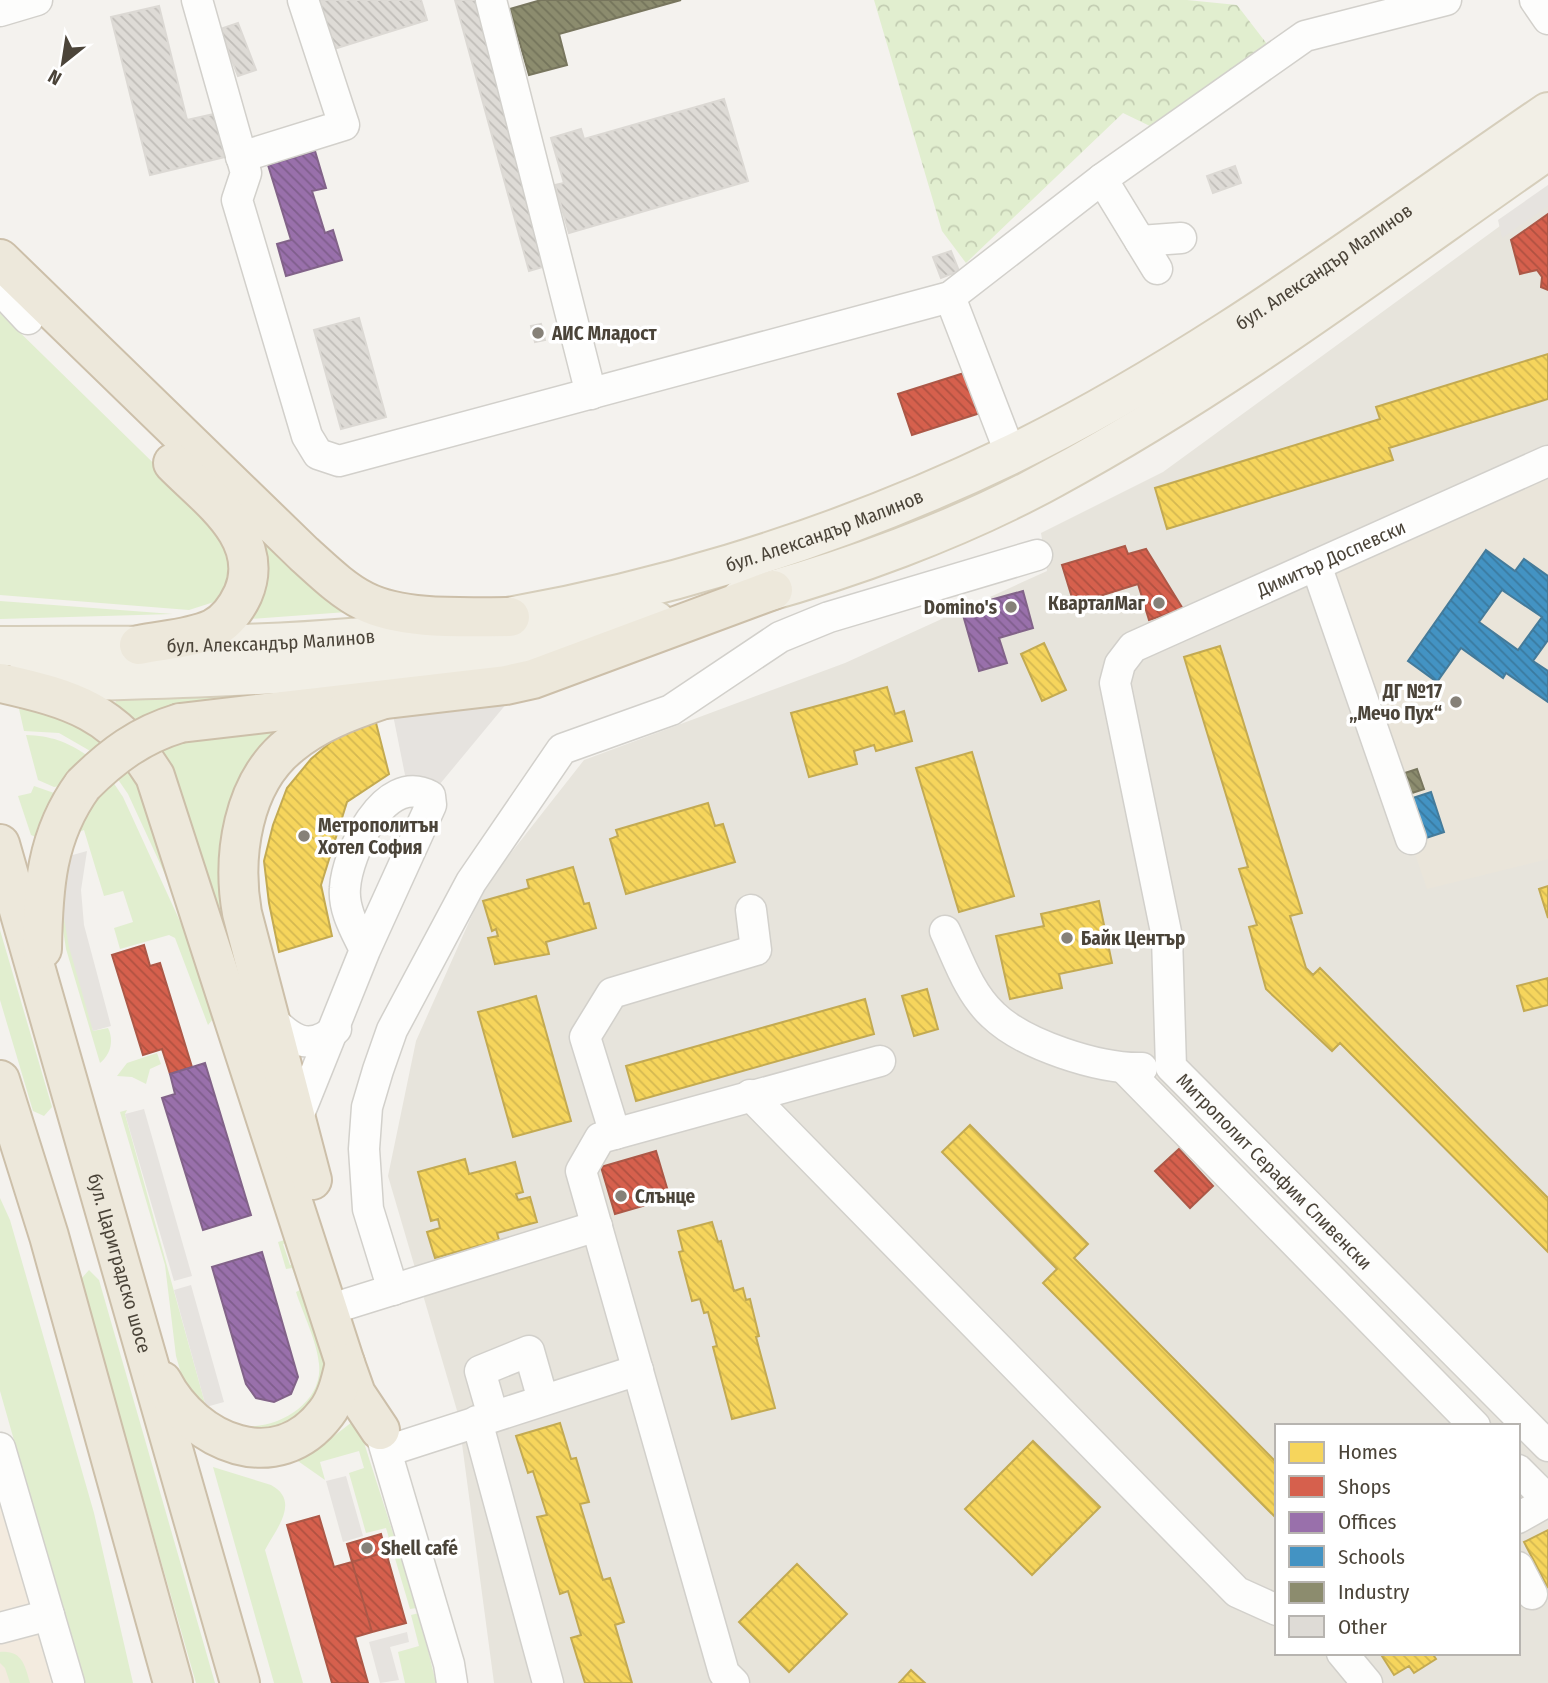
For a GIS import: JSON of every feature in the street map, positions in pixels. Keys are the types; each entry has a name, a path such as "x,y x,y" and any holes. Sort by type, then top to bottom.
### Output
{"highway":[{"path":"0,259 304,554 348,591 363,601 392,611 510,617"},
{"path":"14,308 226,516 244,541 248,555 247,585 232,614 222,624 209,631 139,645"},
{"path":"42,993 43,897 47,859 62,819 83,785 125,748 180,723 506,685 533,679 773,590"},
{"path":"0,671 48,694 91,710 123,735 155,776 345,1363 356,1394 383,1441"},
{"path":"381,700 342,714 284,750 263,778 247,815 241,836 237,886 295,1124 375,1391 383,1441"},
{"name":"бул. Цариградско шосе","path":"0,845 240,1683"},
{"path":"0,1080 49,1236 168,1673"},
{"path":"0,1154 49,1236"},
{"path":"140,1331 174,1403 202,1430 216,1439 236,1445 274,1445 304,1434 328,1412 340,1384 345,1363"}],"main road":[{"name":"бул. Александър Малинов","path":"0,671 139,645 367,636 510,617 639,589 764,554 888,509 1010,455 1180,359 1301,281 1548,112"},
{"name":"бул. Александър Малинов","path":"0,671 235,676 418,662 549,643 658,621 773,590 919,539 1051,480 1209,385 1548,150"}],"street":[{"path":"0,10 37,0"},
{"path":"197,0 246,173 237,200 307,436 318,454 339,461 950,297 1102,179 1305,36 1446,0"},
{"path":"241,157 344,125 303,0"},
{"path":"491,0 591,394"},
{"path":"1535,0 1548,19"},
{"path":"1102,179 1157,269"},
{"path":"1140,241 1181,238"},
{"path":"0,289 14,308"},
{"path":"950,297 1010,455"},
{"name":"Димитър Доспевски","path":"1120,664 1133,647 1548,461"},
{"path":"393,1290 368,1209 364,1150 367,1107 374,1082 392,1030 471,882 562,748 671,710 779,638 830,617 1037,555"},
{"path":"1316,565 1411,839"},
{"name":"Митрополит Серафим Сливенски","path":"1120,664 1115,683 1118,703 1167,937 1171,1067 1548,1446"},
{"path":"295,1124 336,1029 365,950 431,805 430,796 421,792 390,799 378,810 367,824 353,861 345,886 345,902 365,950"},
{"path":"615,1134 585,1037 612,993 756,950 751,910"},
{"path":"945,931 974,992 993,1016 1026,1037 1076,1057 1124,1069 1171,1067"},
{"path":"267,1015 285,1033 303,1041 316,1042 336,1029"},
{"path":"734,1683 724,1673 581,1171 600,1138 880,1061"},
{"path":"1124,1069 1473,1424"},
{"path":"750,1095 1237,1592 1275,1609"},
{"path":"347,1304 597,1226"},
{"path":"543,1400 529,1351 480,1371 485,1419 548,1683"},
{"path":"452,1683 449,1664 383,1441 485,1419 638,1370"},
{"path":"0,1448 69,1683"},
{"path":"1520,1472 1548,1501 1520,1517"},
{"path":"1520,1571 1532,1594"},
{"path":"0,1628 49,1615"},
{"path":"1344,1655 1367,1683"}],"shaded area":[{"path":"1548,185 1548,206 1502,238 1498,220"},
{"path":"1548,191 1548,1683 494,1683 458,1414 388,1176 416,1041 485,886 584,760 845,663 1047,571 1041,533 1163,472"},
{"name":"ДГ №17 „Мечо Пух“","path":"1548,461 1548,859 1427,889 1316,565"},
{"path":"507,703 430,796 421,792 405,775 392,710"},
{"path":"87,851 81,890 84,925 111,1026 93,1031 69,947 63,913 63,886 69,856"},
{"path":"144,1109 192,1276 174,1281 125,1114"},
{"path":"191,1285 224,1402 206,1407 174,1290"},
{"path":"0,1448 69,1683 0,1683"},
{"path":"346,1476 363,1536 343,1542 326,1481"},
{"path":"407,1632 409,1642 390,1647 399,1680 380,1683 369,1642"}],"green space":[{"path":"874,0 1187,0 1237,5 1267,44 1154,128 1123,113 966,263 942,231"},
{"path":"0,313 228,536 236,569 214,602 189,610 0,595"},
{"path":"253,529 347,612 250,619"},
{"path":"0,601 173,614 0,619"},
{"path":"242,694 174,705 132,723 113,705 118,699"},
{"path":"19,709 56,714 105,740 92,752 59,733 24,731"},
{"path":"276,731 244,774 225,822 220,873 228,926 219,929 159,751 185,742"},
{"path":"26,735 58,740 88,756 60,786 54,787 38,780"},
{"path":"131,768 139,782 187,922 128,794 117,778"},
{"path":"113,782 123,797 189,941 213,1019 208,1025 175,938 169,935 120,949 114,928 133,922 123,891 104,896 84,830 79,832 69,856 93,1031 108,1028 111,1037 109,1051 100,1063 66,949 58,898 75,830 95,799"},
{"path":"34,786 57,794 38,838 31,835 18,796 31,793"},
{"path":"0,930 52,1107 44,1116 33,1111 0,1000"},
{"path":"157,1053 161,1064 150,1069 146,1084 132,1077 117,1076 127,1063"},
{"path":"127,1110 125,1114 206,1407 234,1424 263,1425 292,1414 313,1393 318,1379 316,1346 296,1292 300,1290 292,1268 286,1269 278,1242 288,1239 289,1242 283,1244 290,1265 296,1263 326,1365 322,1385 303,1414 282,1426 254,1431 206,1415 183,1380 176,1356 165,1265 120,1112"},
{"path":"0,1198 10,1220 94,1513 133,1683 83,1683 0,1391"},
{"path":"89,1270 99,1280 215,1683 196,1683 87,1303 81,1279"},
{"path":"352,1422 358,1424 417,1608 410,1609 386,1528 366,1533 349,1473 364,1468 359,1451 320,1462 325,1480 295,1459 316,1450"},
{"path":"213,1467 271,1485 284,1499 283,1516 265,1550 303,1683 274,1683"},
{"path":"419,1613 436,1683 405,1683 398,1652 419,1646 411,1615"},
{"path":"0,1652 18,1656 30,1683 10,1683 5,1668 0,1663"}],"building: Homes":[{"path":"1548,354 1548,399 1389,448 1393,460 1167,529 1155,488 1380,419 1376,407"},
{"path":"1044,643 1066,690 1042,701 1021,654"},
{"path":"1220,646 1302,913 1290,916 1306,968 1313,975 1320,968 1548,1198 1548,1252 1340,1043 1332,1051 1266,989 1249,927 1257,925 1239,869 1248,867 1184,657"},
{"path":"887,687 895,714 904,711 912,741 876,751 874,745 854,751 857,764 809,777 791,713"},
{"name":"Метрополитън Хотел София","path":"375,719 389,774 347,802 321,885 332,936 279,952 264,861 273,825 287,788 311,759 338,736"},
{"path":"972,752 1014,896 959,912 916,768"},
{"path":"708,803 715,826 723,824 735,862 626,894 610,839 618,836 616,830"},
{"path":"573,867 584,904 589,903 596,928 546,942 549,954 495,964 488,938 498,936 496,929 492,931 483,901 529,888 527,880"},
{"path":"1548,886 1548,918 1539,889"},
{"path":"1099,901 1112,963 1059,974 1062,988 1010,999 996,936 1044,926 1041,914"},
{"path":"1548,978 1548,1005 1524,1011 1517,986"},
{"path":"927,989 938,1029 914,1036 902,996"},
{"path":"536,996 571,1121 513,1137 478,1012"},
{"path":"865,999 874,1034 636,1101 626,1066"},
{"path":"970,1125 1088,1244 1074,1258 1275,1461 1275,1517 1043,1283 1057,1269 942,1152"},
{"path":"465,1159 469,1174 515,1162 523,1192 516,1194 518,1200 530,1197 537,1222 497,1233 499,1240 435,1258 427,1232 440,1228 438,1219 431,1221 418,1172"},
{"path":"712,1222 718,1242 721,1241 734,1291 743,1288 746,1300 750,1299 759,1336 756,1337 775,1408 732,1419 713,1347 717,1346 708,1312 704,1313 700,1299 692,1301 679,1252 683,1251 678,1231"},
{"path":"560,1423 571,1459 576,1458 589,1502 580,1504 603,1580 610,1578 624,1622 615,1625 632,1683 585,1683 571,1638 581,1635 568,1591 560,1594 537,1517 547,1515 533,1471 528,1473 516,1436"},
{"path":"1033,1441 1100,1507 1032,1575 965,1509"},
{"path":"1548,1530 1548,1588 1524,1542"},
{"path":"797,1564 847,1614 789,1672 739,1622"},
{"path":"1381,1655 1433,1655 1436,1659 1414,1673 1409,1666 1394,1675"},
{"path":"911,1670 925,1683 899,1683"}],"building: Shops":[{"path":"1548,214 1548,290 1541,287 1542,277 1537,270 1520,274 1511,240"},
{"path":"967,372 980,413 912,435 898,394"},
{"path":"1125,546 1128,554 1146,549 1183,609 1149,620 1138,584 1074,604 1062,565"},
{"path":"144,945 150,966 160,963 192,1067 170,1074 162,1049 143,1055 112,955"},
{"path":"1179,1149 1213,1186 1190,1208 1155,1171"},
{"path":"656,1151 670,1198 615,1214 601,1167"},
{"path":"319,1516 334,1567 352,1562 372,1632 355,1637 368,1683 332,1683 287,1525"},
{"name":"Shell café","path":"381,1534 386,1552 352,1562 347,1544"},
{"path":"386,1552 406,1623 372,1632 352,1562"}],"building: Offices":[{"path":"315,151 326,188 312,191 325,233 333,230 342,260 286,276 277,244 291,240 268,165"},
{"path":"1023,591 1033,628 999,638 1007,663 979,671 961,608"},
{"path":"205,1063 251,1215 203,1230 162,1098 175,1094 170,1074"},
{"path":"262,1252 298,1377 291,1394 274,1402 256,1398 246,1384 212,1267"}],"building: Schools":[{"path":"1486,550 1515,571 1524,559 1548,576 1548,640 1533,661 1548,671 1548,702 1506,673 1503,678 1461,648 1437,682 1408,661","holes":["1502,590 1542,617 1518,650 1479,622"]},
{"path":"1431,792 1444,832 1420,840 1407,800"}],"building: Industry":[{"path":"541,0 681,0 559,34 567,65 529,75 510,9"},
{"path":"1417,769 1424,789 1406,795 1399,775"}],"building: Other":[{"path":"319,0 421,0 427,20 334,49"},
{"path":"455,0 476,0 549,265 529,271"},
{"path":"159,6 187,120 214,114 225,157 150,175 111,17"},
{"path":"238,23 256,70 238,76 220,29"},
{"path":"724,99 748,181 569,233 555,185 564,183 551,138 581,129 584,139"},
{"path":"1235,166 1241,183 1213,193 1207,176"},
{"path":"951,251 959,271 941,278 933,257"},
{"path":"359,318 386,417 341,429 314,330"},
{"name":"АИС Младост","path":"541,324 545,340 535,342 531,326"}],"place":[{"name":"АИС Младост","path":"538,333"},
{"name":"КварталМаг","path":"1159,603"},
{"name":"Domino's","path":"1011,607"},
{"name":"ДГ №17 „Мечо Пух“","path":"1456,702"},
{"name":"Метрополитън Хотел София","path":"304,836"},
{"name":"Байк Център","path":"1067,938"},
{"name":"Слънце","path":"621,1196"},
{"name":"Shell café","path":"367,1548"}]}
